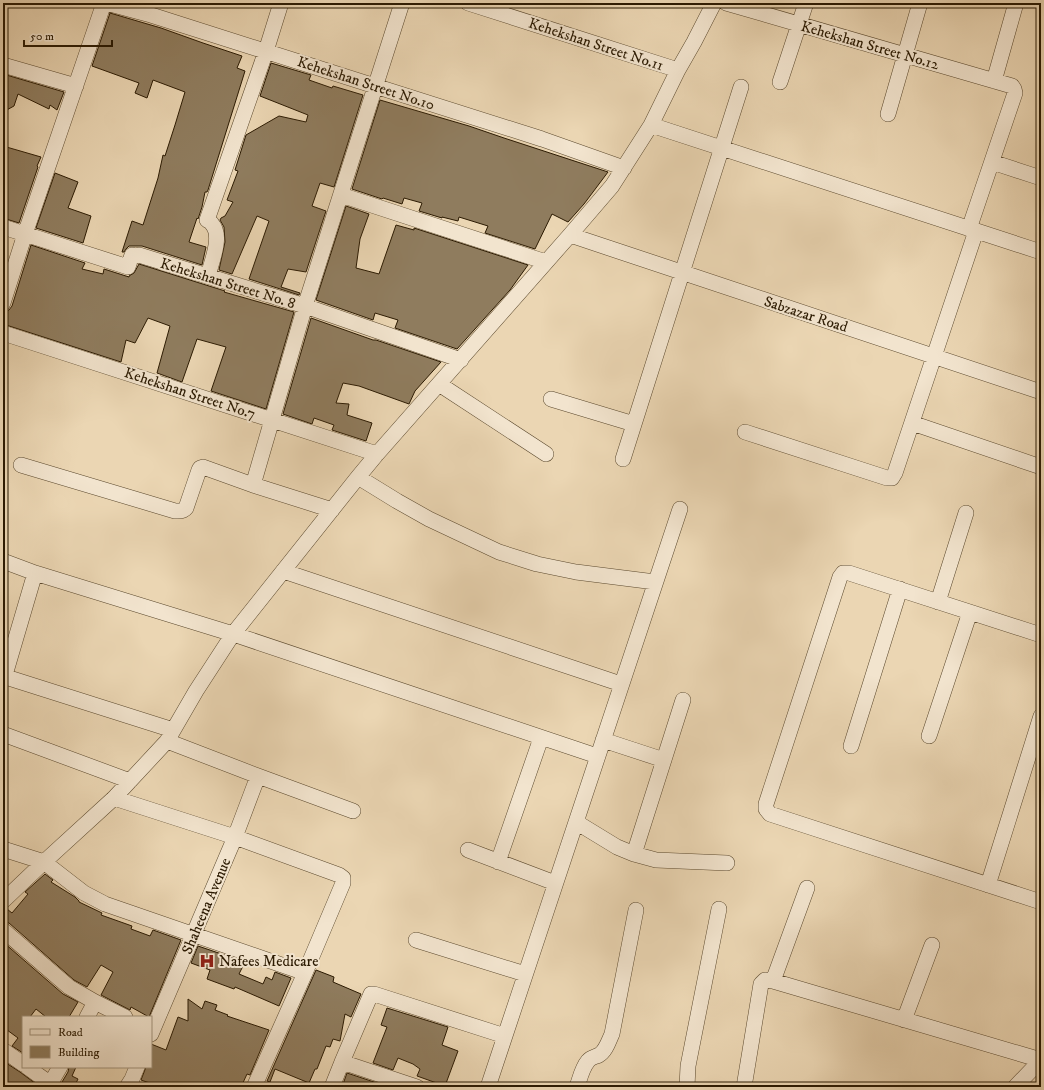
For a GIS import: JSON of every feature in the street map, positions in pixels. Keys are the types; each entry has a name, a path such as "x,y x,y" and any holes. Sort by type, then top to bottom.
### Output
{"street":[{"name":"Kehekshan Street No.10","path":"105,3 153,9 266,51 542,139 624,168"},
{"path":"3,303 25,234 105,3"},
{"path":"208,276 217,240 213,224 207,220 266,51 281,3"},
{"path":"253,485 305,306 402,3"},
{"name":"Kehekshan Street No.11","path":"468,3 678,70"},
{"path":"3,901 114,798 170,736 196,691 233,634 358,477 612,186 651,125 678,70 714,3"},
{"name":"Kehekshan Street No.12","path":"726,3 1012,86 1015,93 992,162"},
{"path":"780,82 806,3"},
{"path":"888,114 920,3"},
{"path":"994,81 1016,3"},
{"path":"3,65 76,86"},
{"path":"623,459 741,87"},
{"path":"651,125 1041,252"},
{"path":"745,432 892,478 934,357 992,162 1041,178"},
{"path":"341,195 546,262"},
{"name":"Kehekshan Street No. 8","path":"3,227 128,267 132,255 139,255 305,306 461,360"},
{"name":"Sabzazar Road","path":"570,235 1041,392"},
{"name":"Kehekshan Street No.7","path":"3,333 377,454"},
{"path":"439,384 546,454"},
{"path":"551,399 634,424"},
{"path":"912,423 1041,467"},
{"path":"22,465 175,511 184,510 186,508 200,468 203,467 253,485 332,510"},
{"path":"358,477 429,519 499,552 537,564 576,572 655,582"},
{"path":"488,1087 680,509"},
{"path":"938,602 966,513"},
{"path":"3,562 233,634 597,756"},
{"path":"283,571 621,684"},
{"path":"35,573 5,674 9,678 170,736 258,776 353,811"},
{"path":"1041,635 849,573 843,573 840,577 766,804 766,809 770,814 1041,902"},
{"path":"851,746 900,589"},
{"path":"929,736 970,612"},
{"path":"634,854 683,700"},
{"path":"988,885 1041,716"},
{"path":"3,734 130,781"},
{"path":"498,862 542,738"},
{"path":"603,740 664,760"},
{"name":"Shaheena Avenue","path":"152,1032 235,837 258,776"},
{"path":"114,798 235,837 339,875 343,878 343,883 305,973 254,1087"},
{"path":"576,822 617,847 634,854 656,860 727,863"},
{"path":"3,849 44,862 84,893 105,904 305,973"},
{"path":"468,850 555,883"},
{"path":"773,981 807,888"},
{"path":"690,1087 688,1066 719,909"},
{"path":"577,1087 587,1062 592,1057 600,1054 604,1050 612,1034 636,910"},
{"path":"3,930 69,987 123,1016"},
{"path":"416,940 525,974"},
{"path":"904,1020 932,945"},
{"path":"744,1087 761,984 764,980 773,981 1041,1060 1016,1087"},
{"path":"332,1087 371,994 505,1036"},
{"path":"88,1016 95,1002"},
{"path":"3,1050 22,1063"},
{"path":"342,1062 417,1087"},
{"path":"28,1068 52,1085 60,1068"},
{"path":"127,1087 137,1068"}],"building":[{"path":"110,13 161,28 242,56 237,68 245,71 208,190 205,192 202,207 189,242 206,247 202,265 142,246 129,246 124,252 122,252 132,221 143,225 158,178 163,155 165,156 185,92 153,80 147,98 135,93 139,83 92,66"},
{"path":"271,63 311,75 309,80 332,88 333,86 363,95 334,187 320,183 312,206 326,211 306,272 288,269 281,287 300,293 299,295 249,279 269,221 257,216 232,274 219,270 225,242 224,227 220,220 225,216 233,202 227,200 238,171 235,170 246,135 279,116 306,122 308,115 260,96"},
{"path":"3,74 64,92 57,110 50,105 49,109 18,94 14,106 3,112"},
{"path":"380,100 469,126 608,172 584,204 568,222 552,214 535,249 485,233 488,226 459,217 458,221 419,211 422,203 404,198 402,204 352,189"},
{"path":"3,146 41,157 19,223 3,218"},
{"path":"55,173 78,182 68,208 91,216 83,243 36,228"},
{"path":"346,206 369,214 360,239 356,268 379,274 396,225 414,230 414,228 528,265 510,290 457,349 395,328 398,320 375,313 373,320 316,300"},
{"path":"31,245 85,263 82,269 103,274 104,269 129,277 134,273 139,264 225,291 224,292 294,312 266,409 211,391 226,347 197,339 182,382 157,373 170,326 148,318 135,343 126,340 121,362 3,324 3,316 12,306"},
{"path":"311,318 441,362 415,391 409,404 359,386 343,383 336,403 349,404 347,415 372,423 366,441 332,430 334,425 314,418 312,424 283,414"},
{"path":"45,874 53,880 51,882 75,897 79,902 102,913 101,915 132,926 131,929 150,936 153,930 181,940 149,1016 131,1007 130,1010 101,995 113,972 101,965 87,987 74,980 9,923 3,921 3,910 7,909 12,913 28,894 25,892"},
{"path":"3,942 63,994 78,1002 70,1016 45,1016 36,1009 31,1016 22,1016 22,1052 12,1046 18,1038 3,1027"},
{"path":"198,946 245,962 239,974 263,984 266,977 272,980 275,972 291,978 279,1006 235,987 234,989 207,979 210,970 191,963"},
{"path":"316,970 334,977 333,982 361,994 351,1017 345,1014 340,1041 333,1039 330,1047 326,1046 317,1069 315,1069 309,1083 275,1069 270,1082 267,1081"},
{"path":"188,999 202,1009 205,1001 217,1005 215,1010 228,1015 227,1016 269,1030 250,1075 247,1074 241,1087 161,1087 141,1080 146,1068 152,1068 152,1044 166,1050 178,1017 188,1021"},
{"path":"387,1008 448,1027 442,1045 458,1051 445,1086 417,1076 420,1069 413,1064 398,1058 393,1070 373,1063 387,1027 381,1025"},
{"path":"3,1061 40,1087 10,1087 3,1082"},
{"path":"69,1068 76,1068 72,1076 78,1079 74,1087 64,1087 62,1082"},
{"path":"347,1073 389,1087 342,1087"}],"place":[{"name":"Nafees Medicare","path":"207,961"}]}
